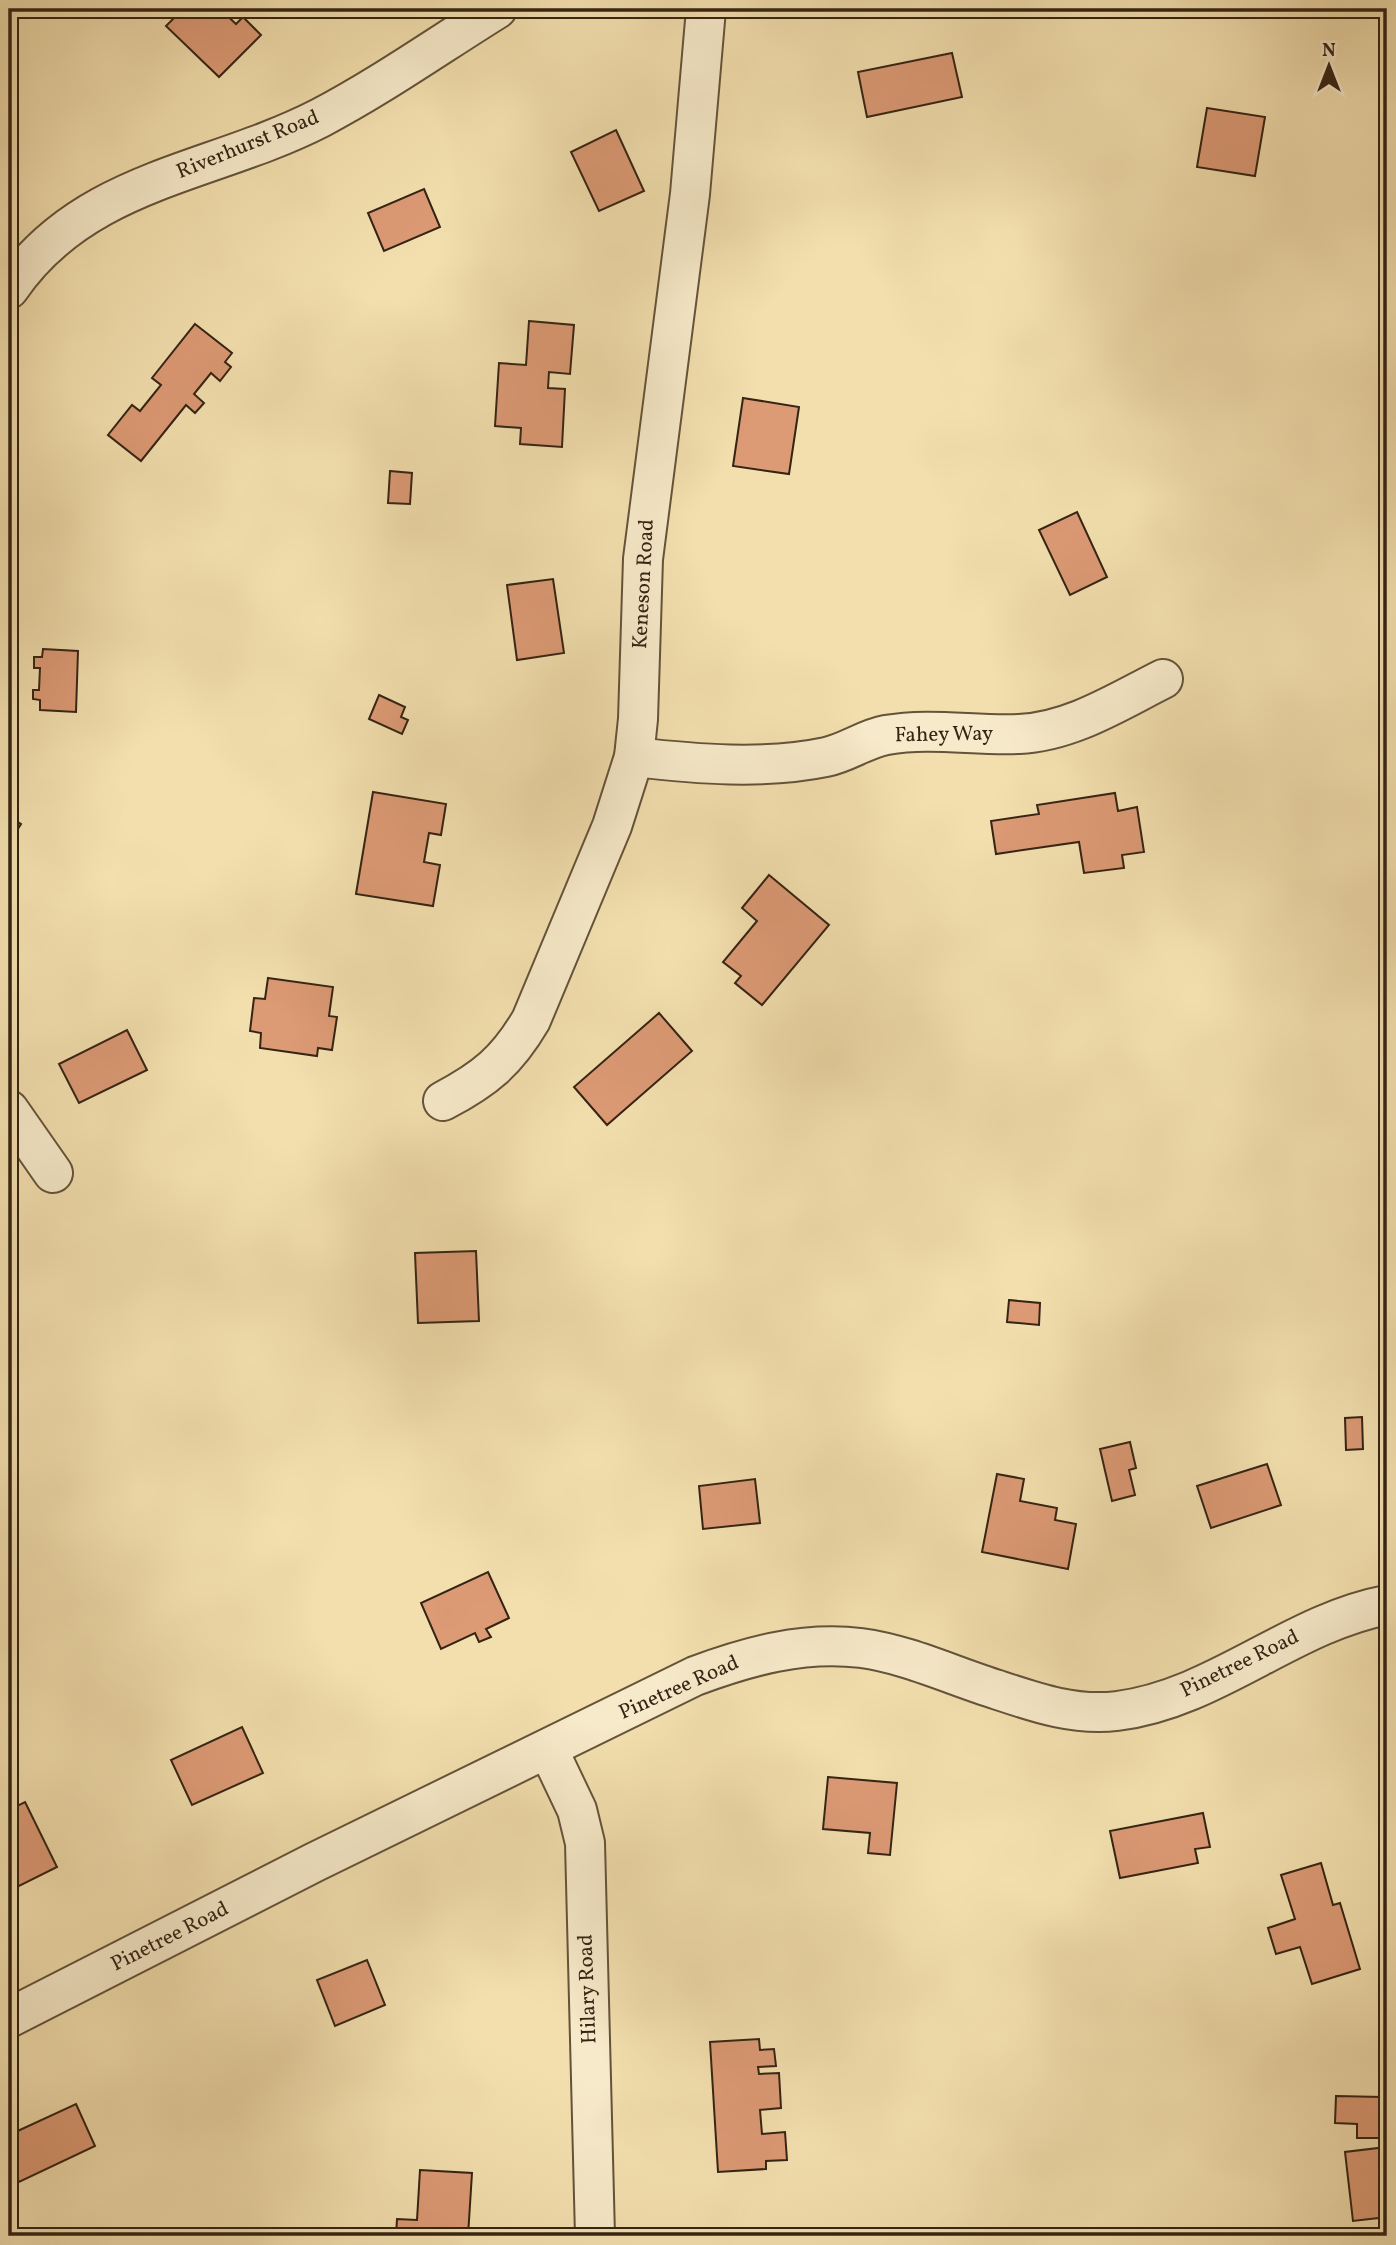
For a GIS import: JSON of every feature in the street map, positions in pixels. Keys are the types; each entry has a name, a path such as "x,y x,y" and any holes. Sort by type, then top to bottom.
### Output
{"street":[{"name":"Riverhurst Road","path":"9,289 24,266 48,242 108,201 319,118 497,9"},
{"name":"Keneson Road","path":"443,1101 494,1070 514,1049 531,1020 612,825 634,757 638,719 643,559 690,194 706,9"},
{"name":"Fahey Way","path":"634,757 729,764 802,761 830,756 884,736 905,733 1021,734 1067,724 1163,679"},
{"path":"9,1110 53,1173"},
{"name":"Pinetree Road","path":"9,2018 315,1862 695,1676 778,1650 821,1646 862,1648 902,1658 1041,1704 1077,1712 1116,1711 1154,1703 1189,1691 1333,1619 1387,1605"},
{"name":"Hilary Road","path":"548,1749 577,1810 584,1843 595,2236"}],"building":[{"path":"183,9 220,9 236,24 243,17 261,35 219,77 166,26"},
{"path":"952,53 962,97 867,117 858,72"},
{"path":"1207,108 1265,117 1255,176 1197,167"},
{"path":"616,130 644,191 599,211 571,152"},
{"path":"424,189 440,227 384,251 368,213"},
{"path":"529,321 574,325 570,374 549,372 548,388 565,389 562,447 520,444 521,428 495,426 499,363 526,365"},
{"path":"195,324 232,353 225,362 231,367 220,381 211,373 194,394 204,403 195,413 186,405 141,461 108,435 132,405 140,411 161,385 152,378"},
{"path":"743,398 799,407 789,474 733,466"},
{"path":"390,471 412,473 410,504 388,503"},
{"path":"1077,512 1107,577 1070,595 1039,530"},
{"path":"553,579 564,653 517,660 507,585"},
{"path":"43,649 78,651 76,712 40,710 40,700 33,699 33,690 39,690 40,668 34,668 34,657 42,657"},
{"path":"379,695 405,707 401,717 408,720 402,734 369,719"},
{"path":"373,792 446,804 441,835 429,833 424,862 440,865 433,906 356,894"},
{"path":"1115,793 1118,811 1137,807 1144,852 1122,855 1124,868 1084,873 1079,842 996,854 991,821 1039,814 1037,805"},
{"path":"9,816 21,824 9,843"},
{"path":"769,875 829,925 762,1005 735,983 741,976 723,962 757,921 742,908"},
{"path":"268,978 333,987 329,1016 337,1017 332,1050 318,1048 317,1056 260,1048 261,1033 250,1031 254,998 265,999"},
{"path":"659,1013 692,1051 607,1125 574,1087"},
{"path":"127,1030 147,1070 79,1103 59,1064"},
{"path":"476,1251 479,1321 418,1323 415,1253"},
{"path":"1009,1300 1040,1303 1039,1325 1007,1322"},
{"path":"1362,1417 1363,1449 1346,1450 1345,1418"},
{"path":"1130,1442 1136,1468 1129,1470 1135,1495 1112,1501 1100,1449"},
{"path":"1267,1464 1281,1505 1211,1528 1197,1486"},
{"path":"997,1474 1024,1479 1020,1501 1057,1508 1055,1520 1076,1524 1068,1569 982,1552"},
{"path":"755,1479 760,1523 703,1529 699,1486"},
{"path":"488,1572 509,1618 486,1629 491,1637 479,1642 475,1633 441,1649 421,1603"},
{"path":"242,1727 263,1773 192,1805 171,1760"},
{"path":"828,1777 897,1783 890,1855 868,1853 870,1833 823,1829"},
{"path":"25,1802 57,1867 9,1891 9,1810"},
{"path":"1203,1813 1210,1847 1195,1849 1198,1863 1120,1878 1110,1831"},
{"path":"1321,1863 1333,1905 1340,1903 1360,1969 1312,1984 1300,1947 1276,1954 1268,1928 1295,1919 1281,1875"},
{"path":"367,1960 385,2005 335,2026 317,1980"},
{"path":"759,2039 760,2050 774,2049 776,2066 758,2067 759,2074 779,2073 781,2108 760,2110 762,2134 785,2132 787,2160 766,2161 766,2169 718,2172 710,2042"},
{"path":"1336,2096 1382,2097 1381,2138 1357,2138 1357,2124 1335,2123"},
{"path":"76,2104 95,2146 19,2182 9,2160 9,2135"},
{"path":"1387,2147 1387,2217 1353,2221 1345,2152"},
{"path":"420,2170 472,2173 468,2236 396,2236 397,2219 417,2220"}]}
